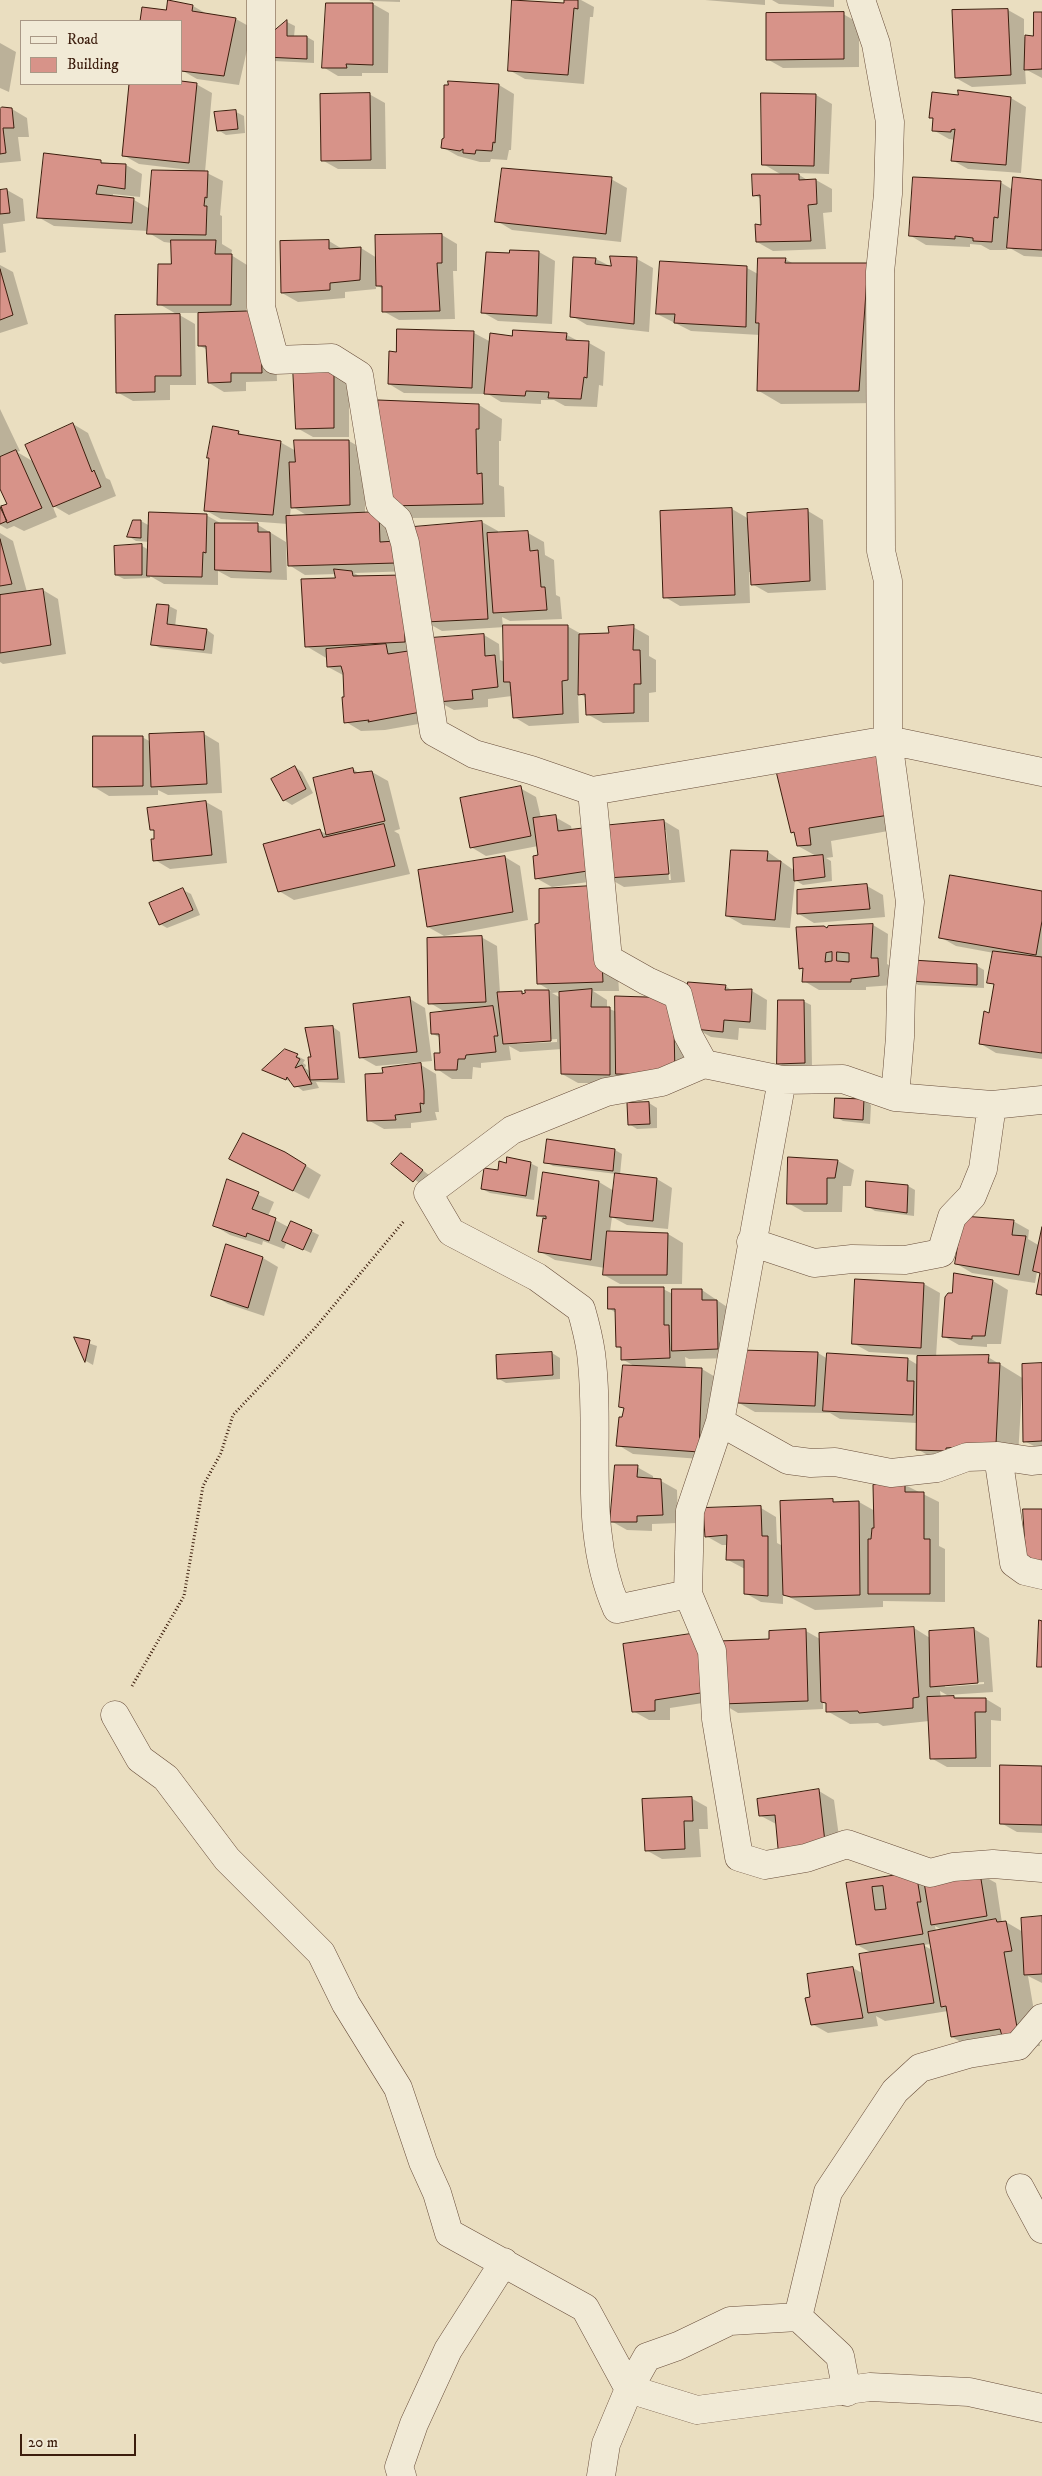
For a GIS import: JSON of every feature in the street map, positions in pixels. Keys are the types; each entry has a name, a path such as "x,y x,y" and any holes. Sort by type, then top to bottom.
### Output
{"street":[{"path":"261,0 261,307 275,360 332,358 359,375 380,504 398,520 405,543 434,732 474,754 531,770 592,791 888,740 1042,772"},
{"path":"861,0 876,44 890,122 888,194 880,272 881,551 888,581 888,740 910,902 901,991 900,1037 895,1096"},
{"path":"592,791 608,959 647,982 678,995 688,1036 704,1064"},
{"path":"688,1594 617,1609 607,1586 596,1528 594,1384 591,1352 581,1309 537,1277 451,1232 428,1193 512,1130 606,1092 662,1082 704,1064 782,1080 843,1079 895,1096 992,1105 1042,1100"},
{"path":"782,1080 763,1188 751,1242 720,1422 690,1510 688,1594 712,1651 716,1719 738,1857 765,1865 806,1858 847,1844 930,1873 953,1867 992,1864 1042,1868"},
{"path":"751,1242 814,1263 852,1259 905,1260 941,1253 952,1217 972,1196 983,1169 992,1105"},
{"path":"720,1422 788,1460 811,1463 835,1462 891,1473 937,1468 967,1457 998,1456 1031,1461 1042,1460"},
{"path":"998,1456 1014,1563 1025,1572 1042,1575"},
{"path":"115,1715 140,1759 166,1778 228,1859 321,1952 346,2004 398,2088 423,2162 437,2193 449,2233 585,2308 630,2389 697,2410 848,2392 870,2387 969,2392 1042,2408"},
{"path":"798,2317 828,2192 895,2091 920,2068 968,2054 1018,2046 1042,2018"},
{"path":"1020,2188 1042,2230"},
{"path":"402,2476 399,2467 414,2424 448,2350 504,2262"},
{"path":"600,2476 606,2444 630,2389 647,2357 678,2346 730,2321 798,2317 840,2356 848,2392"}],"path":[{"path":"115,1715 184,1596 203,1486 221,1453 232,1415 315,1328 403,1224 405,1217 428,1193"}],"building":[{"path":"168,0 193,5 192,11 236,18 224,76 182,71 182,20 140,20 142,7 166,10"},
{"path":"512,0 564,3 564,0 578,0 578,9 574,8 568,75 508,71"},
{"path":"326,3 373,3 373,65 346,64 347,68 322,68"},
{"path":"1008,9 1011,75 955,78 952,10"},
{"path":"844,12 844,59 766,60 766,13"},
{"path":"1034,12 1042,12 1042,69 1024,70 1025,35 1033,36"},
{"path":"287,20 287,36 307,36 307,59 265,57 268,36"},
{"path":"182,81 197,83 189,163 122,156 129,85 182,85"},
{"path":"448,81 499,84 495,143 493,142 492,151 476,150 475,154 463,153 463,149 460,151 441,148 442,139 444,138 444,85 448,85"},
{"path":"958,90 1011,97 1006,165 951,161 955,129 951,130 951,132 932,131 933,118 929,118 932,92 958,95"},
{"path":"370,93 371,160 321,161 320,94"},
{"path":"761,93 816,94 814,166 762,165"},
{"path":"2,107 12,108 14,128 3,128 6,153 0,154 0,109"},
{"path":"236,110 238,129 217,131 214,112"},
{"path":"44,153 101,160 101,163 126,164 125,189 98,185 96,194 134,198 132,223 37,218"},
{"path":"502,168 612,177 606,234 495,222"},
{"path":"152,170 208,171 207,198 205,197 204,206 207,206 206,235 147,234"},
{"path":"752,174 799,174 799,180 816,179 817,204 808,205 811,241 756,242 755,224 761,225 760,195 753,196"},
{"path":"913,177 1001,181 998,218 994,217 992,242 973,241 973,238 955,236 955,239 909,236"},
{"path":"1013,177 1042,180 1042,250 1007,248"},
{"path":"7,189 10,213 0,214 0,190"},
{"path":"442,234 442,263 437,263 440,311 382,312 382,286 376,286 375,235"},
{"path":"171,240 216,240 215,254 232,254 231,305 157,305 158,264 171,264"},
{"path":"329,240 329,249 361,247 360,280 330,283 330,290 281,293 280,241"},
{"path":"510,250 539,251 537,316 481,313 486,252 509,253"},
{"path":"610,256 637,257 634,324 570,317 573,257 596,258 595,264 611,266"},
{"path":"758,258 786,258 785,263 868,263 859,391 757,391 759,323 756,323"},
{"path":"660,261 747,266 746,327 674,323 675,314 656,314"},
{"path":"0,269 13,315 0,320"},
{"path":"260,311 262,373 231,373 231,382 208,383 206,346 198,346 198,313"},
{"path":"180,314 181,376 155,376 155,392 116,393 115,315"},
{"path":"397,329 474,331 472,388 388,384 389,351 396,352"},
{"path":"513,330 567,333 566,340 589,341 587,378 584,377 581,399 548,398 549,392 526,391 525,396 484,394 490,333 512,336"},
{"path":"293,367 334,367 334,428 296,429"},
{"path":"378,400 479,404 479,429 476,429 477,474 482,473 483,504 387,506"},
{"path":"73,423 92,472 94,470 101,487 53,507 25,445"},
{"path":"213,426 239,431 238,434 281,441 273,515 204,511 209,458 207,458"},
{"path":"294,440 349,440 350,505 291,508 289,462 295,462"},
{"path":"16,450 42,508 7,523 1,506 7,504 0,489 0,457"},
{"path":"0,507 7,521 0,524"},
{"path":"732,508 735,595 663,598 660,511"},
{"path":"808,509 810,581 751,585 747,513"},
{"path":"149,512 207,514 206,553 203,552 202,577 147,576"},
{"path":"379,512 380,542 396,541 396,563 288,566 286,516"},
{"path":"133,520 141,520 141,538 127,537"},
{"path":"482,521 488,619 425,622 413,527"},
{"path":"215,523 258,523 258,532 270,532 271,572 215,570"},
{"path":"528,531 530,551 538,550 541,587 545,587 547,610 493,613 487,533"},
{"path":"0,539 12,584 0,586"},
{"path":"142,544 142,575 115,575 114,546"},
{"path":"334,569 352,571 353,576 403,575 405,642 305,647 301,579 335,578"},
{"path":"43,589 51,645 0,653 0,595"},
{"path":"157,604 169,605 167,624 207,629 204,650 151,645"},
{"path":"503,625 568,625 568,680 562,681 563,714 513,718 510,682 504,682"},
{"path":"634,625 633,650 640,650 641,684 634,684 634,713 586,715 585,694 578,695 579,634 609,633 608,627"},
{"path":"484,634 485,656 495,655 498,687 472,690 473,699 437,702 430,638"},
{"path":"386,644 388,654 415,650 426,711 368,722 369,720 344,723 343,673 341,666 327,667 326,649"},
{"path":"204,732 207,784 151,787 149,734"},
{"path":"93,736 143,736 143,786 93,787"},
{"path":"876,748 889,815 809,828 811,845 797,846 794,832 791,833 775,767"},
{"path":"295,766 306,789 283,801 271,779"},
{"path":"353,768 354,773 372,771 385,821 326,835 313,778"},
{"path":"521,786 531,836 470,848 460,798"},
{"path":"206,801 212,855 153,861 151,839 154,839 154,830 150,830 147,808"},
{"path":"556,815 558,831 591,827 594,870 535,879 533,856 538,855 533,818"},
{"path":"664,820 669,874 607,878 601,826"},
{"path":"384,824 395,866 278,892 263,844 320,829 323,837"},
{"path":"731,850 768,851 767,861 781,861 775,920 726,916"},
{"path":"823,855 825,877 794,881 793,858"},
{"path":"505,856 513,912 427,927 418,870"},
{"path":"950,875 1042,891 1042,921 1036,955 939,938"},
{"path":"867,884 870,909 797,914 797,890"},
{"path":"592,886 600,919 603,982 537,984 535,924 539,923 539,889"},
{"path":"183,888 193,910 159,925 149,903"},
{"path":"873,924 871,958 878,958 879,976 851,979 851,982 802,982 803,968 799,969 796,927 824,926 827,928 828,926","holes":["832,952 832,961 825,962 826,953","837,952 849,953 849,962 837,961"]},
{"path":"482,936 486,1002 428,1004 427,938"},
{"path":"993,951 1042,957 1042,1053 979,1044 984,1011 989,1013 994,984 987,983"},
{"path":"912,960 977,964 977,985 909,981"},
{"path":"688,982 726,985 725,990 752,989 750,1022 724,1020 723,1032 694,1029 687,1013"},
{"path":"592,989 591,1007 610,1007 610,1075 561,1074 559,992"},
{"path":"525,990 549,990 551,1041 503,1044 497,992 522,991 522,994 525,993"},
{"path":"615,996 677,998 674,1027 675,1075 616,1074"},
{"path":"410,997 417,1052 359,1058 353,1004"},
{"path":"778,1000 804,1000 805,1063 777,1064"},
{"path":"493,1006 498,1036 494,1036 496,1052 466,1055 465,1059 458,1059 457,1070 435,1070 434,1053 440,1053 439,1034 431,1034 430,1013"},
{"path":"333,1026 338,1079 310,1080 308,1057 311,1057 305,1028"},
{"path":"285,1049 298,1054 296,1057 300,1059 295,1068 302,1065 312,1084 294,1087 287,1077 286,1080 262,1070"},
{"path":"421,1063 424,1104 420,1103 421,1112 395,1115 396,1120 367,1121 365,1074 383,1073 382,1068"},
{"path":"835,1098 864,1099 863,1120 834,1118"},
{"path":"649,1102 650,1124 628,1125 627,1103"},
{"path":"243,1133 285,1152 306,1165 293,1191 229,1159"},
{"path":"547,1139 615,1149 613,1171 544,1163"},
{"path":"401,1153 423,1170 413,1182 391,1164"},
{"path":"507,1157 531,1162 526,1196 481,1189 484,1168 498,1170 499,1161 506,1163"},
{"path":"788,1157 838,1160 835,1178 827,1178 827,1204 787,1204"},
{"path":"543,1172 599,1181 591,1260 538,1252 543,1218 546,1219 546,1216 537,1216"},
{"path":"615,1173 657,1178 653,1221 610,1217"},
{"path":"227,1179 259,1192 252,1209 276,1218 269,1241 247,1233 246,1237 213,1226"},
{"path":"866,1181 908,1185 907,1213 866,1207"},
{"path":"963,1216 1014,1220 1012,1235 1026,1236 1019,1275 955,1264"},
{"path":"291,1221 312,1230 303,1250 282,1241"},
{"path":"1042,1227 1042,1295 1036,1294 1040,1273 1033,1271"},
{"path":"607,1231 668,1233 667,1275 603,1275"},
{"path":"226,1244 263,1257 248,1308 211,1296"},
{"path":"954,1273 993,1280 985,1336 972,1336 972,1339 942,1337 945,1297 948,1293 952,1293"},
{"path":"855,1279 924,1283 921,1348 852,1344"},
{"path":"608,1287 664,1287 664,1325 669,1325 670,1358 621,1360 621,1347 616,1347 615,1309 608,1309"},
{"path":"672,1289 702,1289 702,1300 717,1300 718,1349 672,1351"},
{"path":"74,1337 90,1340 85,1362"},
{"path":"738,1350 818,1352 815,1406 738,1403"},
{"path":"552,1352 553,1375 497,1379 496,1355"},
{"path":"827,1353 908,1358 907,1381 914,1381 913,1415 823,1411"},
{"path":"989,1355 988,1363 1000,1363 996,1444 946,1448 946,1451 916,1450 917,1356"},
{"path":"1042,1363 1042,1441 1023,1442 1022,1364"},
{"path":"623,1365 702,1368 699,1452 616,1446 619,1417 622,1417 624,1408 619,1407"},
{"path":"615,1465 638,1465 637,1477 661,1479 663,1515 637,1516 637,1522 610,1522"},
{"path":"905,1484 905,1492 924,1492 924,1539 930,1539 930,1594 868,1594 868,1539 871,1539 872,1528 874,1528 873,1485"},
{"path":"833,1499 833,1502 859,1501 860,1595 791,1597 783,1595 780,1501"},
{"path":"761,1506 762,1536 768,1536 768,1596 744,1594 744,1560 726,1560 727,1535 705,1537 703,1508"},
{"path":"1023,1509 1042,1509 1042,1570 1027,1570"},
{"path":"1039,1620 1042,1621 1042,1667 1037,1667"},
{"path":"914,1627 919,1697 913,1698 913,1708 859,1713 858,1711 826,1712 826,1703 821,1702 819,1633"},
{"path":"974,1628 978,1683 930,1687 929,1631"},
{"path":"806,1629 808,1701 721,1704 719,1641 769,1639 769,1631"},
{"path":"697,1633 707,1692 655,1700 655,1711 632,1712 623,1644"},
{"path":"954,1696 954,1698 986,1698 986,1712 975,1712 976,1758 930,1759 927,1697"},
{"path":"1000,1765 1042,1766 1042,1825 1000,1824"},
{"path":"819,1789 826,1851 779,1859 775,1815 759,1816 757,1799"},
{"path":"692,1797 693,1821 684,1821 685,1849 645,1851 642,1799"},
{"path":"916,1872 921,1902 917,1902 923,1934 856,1945 846,1883","holes":["883,1886 886,1909 875,1910 872,1887"]},
{"path":"980,1873 987,1916 931,1925 924,1882"},
{"path":"1042,1916 1042,1974 1024,1975 1021,1918"},
{"path":"996,1919 997,1922 1006,1921 1012,1951 1004,1952 1018,2033 1002,2036 1000,2029 951,2037 946,2006 941,2007 928,1932"},
{"path":"924,1944 934,2003 868,2013 859,1954"},
{"path":"853,1967 863,2018 811,2025 805,1998 810,1997 807,1974"}]}
